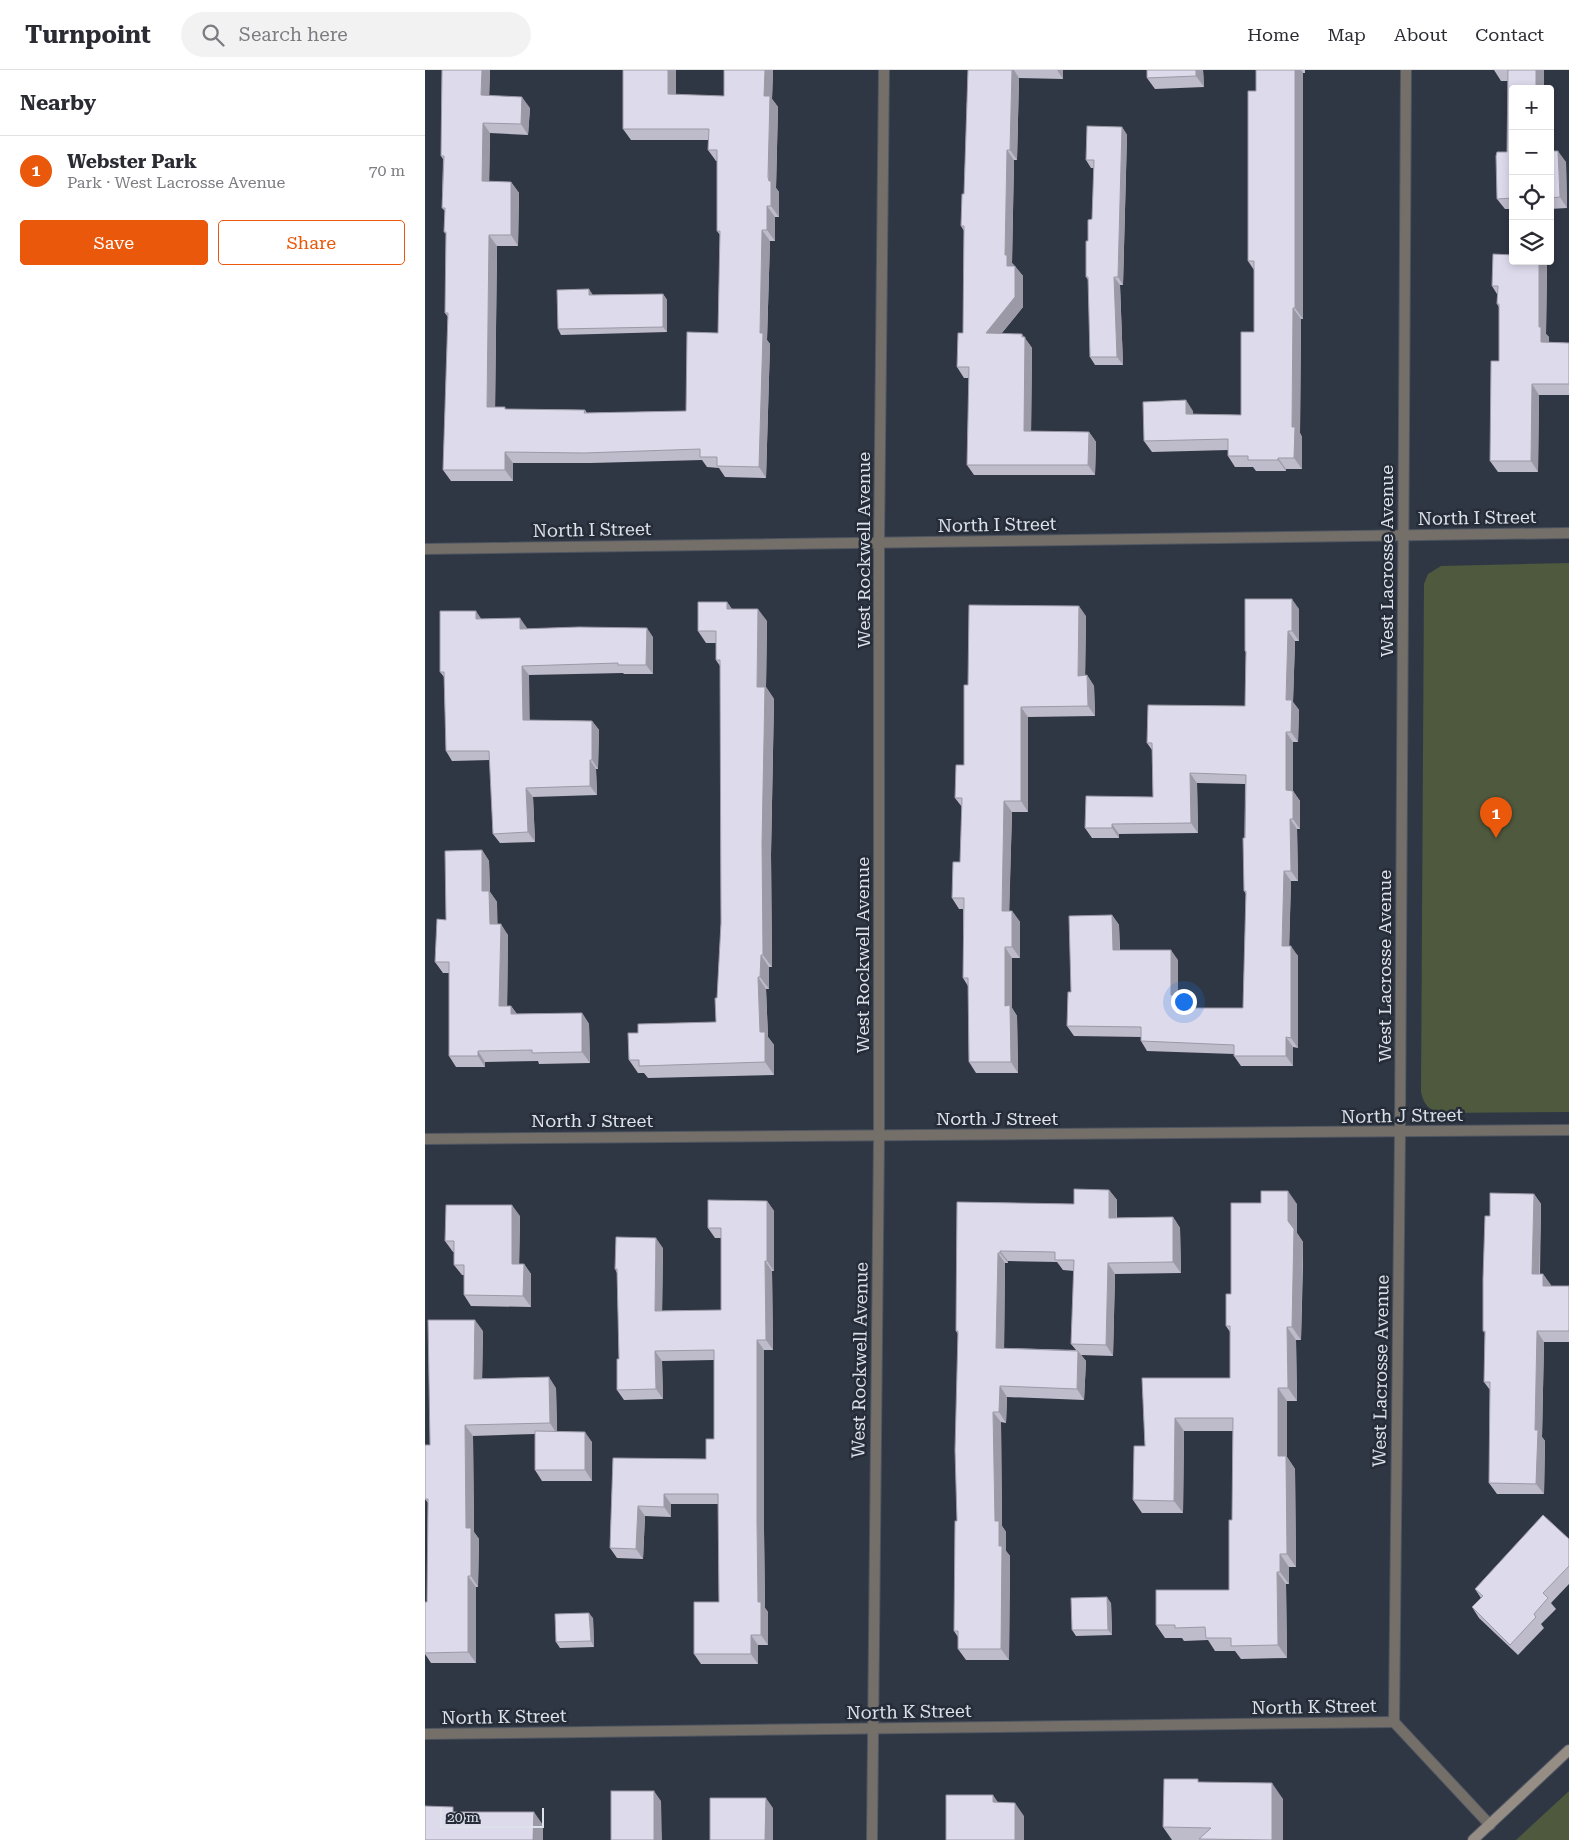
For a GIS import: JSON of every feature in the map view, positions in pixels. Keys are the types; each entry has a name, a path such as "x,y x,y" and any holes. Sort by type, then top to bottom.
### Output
{"main road":[{"path":"1473,1840 1569,1750"}],"street":[{"name":"West Rockwell Avenue","path":"872,1840 879,1136 879,543 884,70"},
{"name":"West Lacrosse Avenue","path":"1394,1722 1400,1132 1406,70"},
{"name":"North I Street","path":"425,549 1569,533"},
{"name":"North J Street","path":"425,1138 1569,1130"},
{"name":"North K Street","path":"425,1734 1394,1722"},
{"path":"1394,1722 1490,1825"}],"green space":[{"path":"1569,563 1569,1112 1440,1113 1427,1106 1421,1092 1424,584 1428,574 1441,566"},
{"path":"1569,1791 1569,1840 1516,1840"}],"building":[{"path":"442,70 482,70 481,95 522,97 521,124 483,123 482,181 511,182 511,235 489,235 487,407 585,410 584,413 686,411 687,332 718,333 720,231 717,231 717,150 708,150 709,129 623,129 623,70 668,70 668,94 724,96 724,70 765,70 764,96 770,96 768,177 769,181 771,181 771,206 767,206 767,230 762,230 760,333 763,333 759,467 717,466 717,457 700,457 700,449 584,453 505,452 505,470 443,470 448,313 445,313 445,208 442,208 444,156 441,156"},
{"path":"968,70 1012,70 1010,150 1007,150 1005,255 1007,255 1007,266 1015,266 1015,297 986,333 1022,334 1022,337 1025,337 1024,431 1089,432 1088,465 967,465 969,367 957,367 958,333 963,333 964,226 961,226 962,194 964,194"},
{"path":"1147,70 1196,70 1196,76 1147,78"},
{"path":"1256,70 1295,70 1295,308 1293,308 1292,427 1295,427 1294,458 1278,458 1278,460 1248,460 1248,456 1228,456 1228,439 1144,441 1143,402 1186,400 1186,414 1241,415 1241,332 1254,332 1254,261 1248,261 1248,91 1256,91"},
{"path":"1508,70 1536,70 1536,85 1509,85 1509,198 1497,199 1496,156 1497,152 1507,152"},
{"path":"1087,126 1122,127 1118,277 1114,277 1117,357 1090,357 1086,241 1088,241 1088,220 1092,219 1094,160 1086,160"},
{"path":"1554,151 1558,151 1560,197 1554,198"},
{"path":"1493,254 1509,255 1509,265 1539,265 1539,327 1541,327 1541,342 1569,343 1569,384 1532,384 1531,461 1490,461 1491,361 1499,361 1498,286 1492,286"},
{"path":"589,289 589,295 663,294 663,327 558,329 557,290"},
{"path":"1245,599 1292,599 1292,631 1288,631 1286,700 1292,700 1291,732 1286,732 1286,790 1293,791 1293,819 1290,819 1291,871 1284,871 1282,946 1291,946 1291,1038 1286,1037 1286,1056 1234,1056 1234,1045 1141,1041 1141,1027 1067,1026 1068,992 1071,992 1069,916 1112,915 1113,950 1171,950 1171,995 1185,996 1185,1008 1243,1008 1246,891 1244,891 1243,838 1245,838 1246,775 1190,773 1191,823 1112,824 1112,828 1085,828 1086,796 1153,797 1152,743 1147,743 1148,705 1245,706"},
{"path":"698,602 727,602 727,609 758,609 757,687 765,687 762,843 763,955 761,955 760,977 758,977 760,1032 765,1032 765,1062 639,1066 639,1060 629,1060 628,1033 638,1033 638,1024 716,1022 715,998 717,998 721,923 720,660 716,660 716,631 698,631"},
{"path":"969,605 1079,606 1078,676 1087,675 1088,706 1021,707 1021,801 1004,801 1002,911 1012,911 1012,947 1005,947 1005,1006 1010,1005 1011,1062 969,1062 968,978 963,978 964,898 952,898 953,862 960,862 962,798 955,798 956,765 964,765 964,685 968,685"},
{"path":"440,611 476,611 476,619 520,618 520,629 579,627 647,628 646,665 618,665 618,663 522,666 523,720 592,721 590,786 526,788 528,832 493,834 489,751 446,751 444,672 440,672"},
{"path":"482,850 482,891 489,891 490,924 501,924 499,1006 511,1006 511,1014 582,1013 582,1052 532,1053 532,1050 478,1051 478,1056 449,1056 449,962 435,962 437,919 446,920 445,851"},
{"path":"1074,1189 1109,1190 1109,1218 1173,1217 1173,1262 1108,1263 1106,1345 1071,1344 1074,1260 1055,1260 1055,1252 1000,1251 998,1253 996,1348 1078,1351 1077,1389 1000,1386 999,1412 993,1412 995,1521 999,1521 999,1546 1002,1546 1001,1649 958,1649 958,1631 954,1631 955,1521 957,1521 955,1450 958,1331 956,1331 957,1202 1074,1204"},
{"path":"1261,1191 1288,1191 1288,1221 1294,1229 1292,1327 1287,1327 1288,1388 1278,1388 1278,1456 1286,1456 1287,1554 1280,1554 1280,1572 1277,1572 1278,1645 1231,1646 1231,1638 1206,1638 1205,1627 1175,1628 1175,1625 1156,1625 1156,1590 1229,1590 1229,1520 1232,1520 1233,1418 1175,1418 1174,1501 1133,1500 1134,1446 1145,1446 1142,1378 1230,1378 1230,1326 1226,1326 1226,1294 1231,1294 1231,1203 1261,1203"},
{"path":"1490,1193 1534,1194 1532,1274 1543,1274 1543,1286 1569,1286 1569,1331 1537,1331 1535,1430 1538,1430 1536,1484 1489,1483 1490,1382 1484,1382 1483,1279 1485,1216 1490,1216"},
{"path":"708,1200 767,1201 767,1261 765,1261 766,1340 757,1340 758,1602 761,1602 761,1635 751,1635 751,1654 694,1654 694,1602 719,1602 718,1494 664,1494 664,1507 638,1506 636,1549 610,1548 613,1458 706,1459 706,1439 714,1439 714,1350 655,1351 656,1389 617,1390 617,1359 619,1359 617,1269 615,1269 616,1237 656,1238 655,1311 721,1310 721,1228 708,1228"},
{"path":"446,1205 512,1205 512,1264 524,1264 523,1296 464,1295 464,1265 454,1265 454,1241 445,1241"},
{"path":"428,1320 475,1320 474,1379 549,1377 550,1423 465,1425 466,1528 471,1528 471,1576 468,1576 468,1652 425,1653 428,1499 425,1499 425,1445 430,1445"},
{"path":"535,1431 585,1432 585,1470 535,1470"},
{"path":"1543,1515 1569,1539 1569,1566 1543,1593 1548,1598 1534,1614 1536,1617 1510,1645 1472,1607 1483,1596 1475,1589"},
{"path":"1107,1597 1108,1630 1072,1630 1071,1598"},
{"path":"589,1613 591,1641 556,1642 555,1614"},
{"path":"1164,1779 1198,1779 1198,1782 1272,1783 1272,1840 1199,1839 1211,1828 1163,1827"},
{"path":"611,1791 654,1791 654,1840 611,1840"},
{"path":"946,1795 993,1795 993,1802 1015,1803 1015,1840 946,1840"},
{"path":"710,1798 766,1798 765,1840 710,1840"},
{"path":"425,1806 453,1807 453,1812 534,1812 533,1840 425,1840"}],"place":[{"name":"Webster Park","path":"1496,838"}]}
